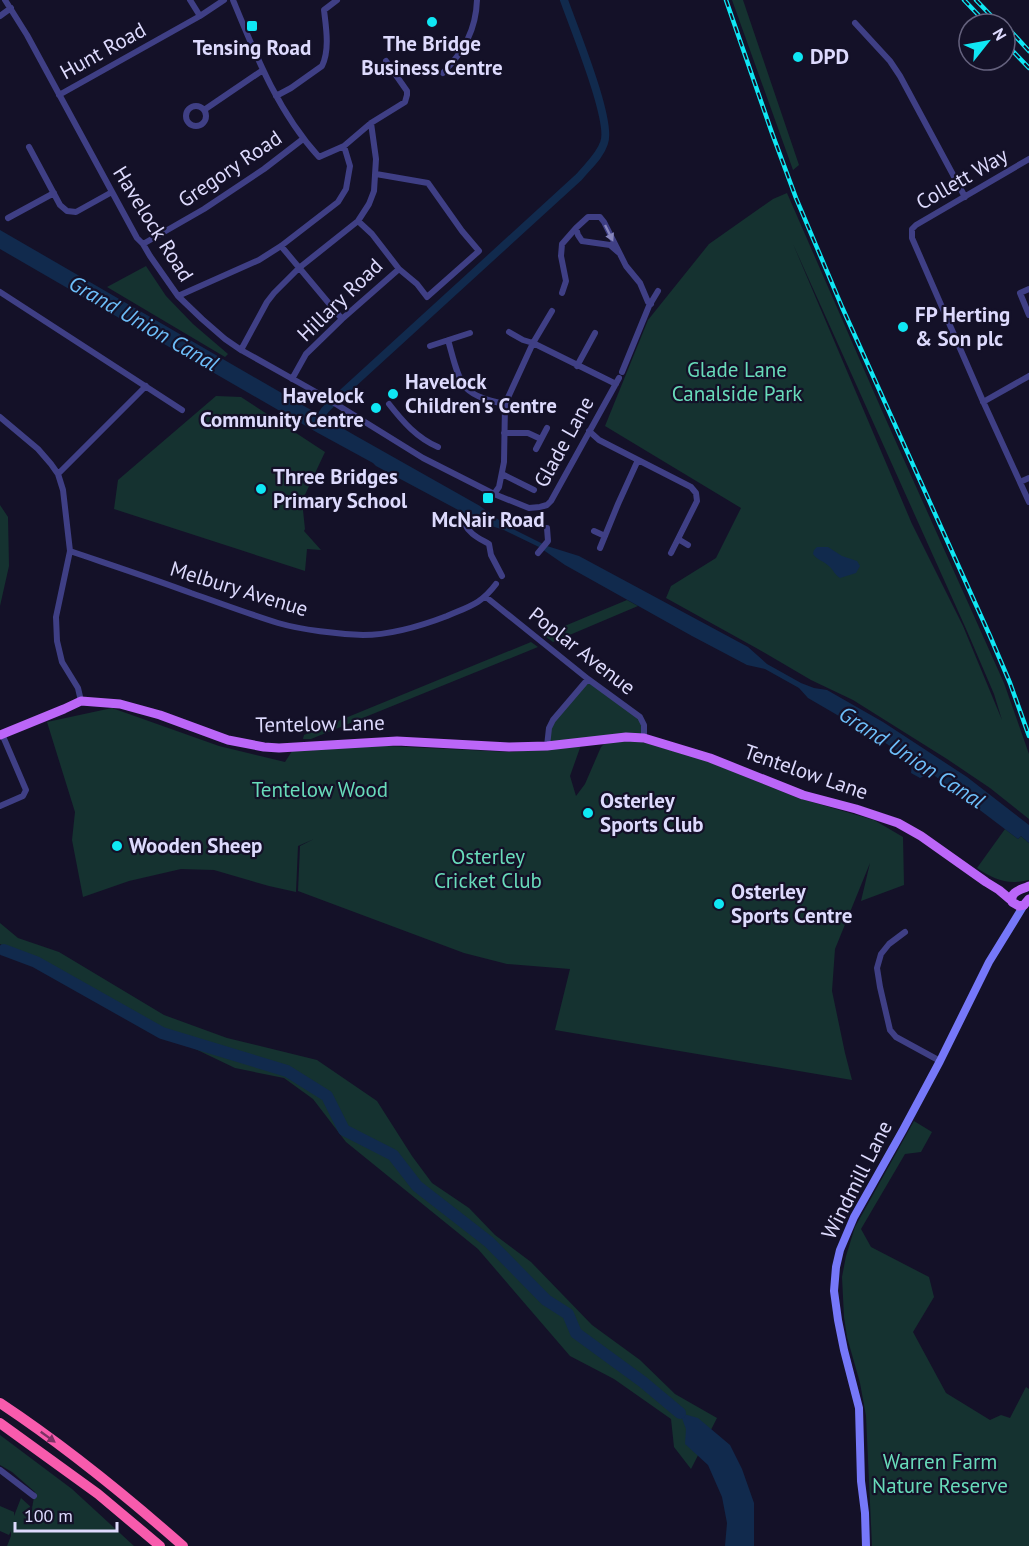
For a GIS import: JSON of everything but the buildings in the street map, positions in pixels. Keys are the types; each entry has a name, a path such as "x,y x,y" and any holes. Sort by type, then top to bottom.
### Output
{"highway":[{"path":"0,1403 104,1479 183,1546"},
{"path":"0,1423 98,1494 160,1546"}],"main road":[{"name":"Tentelow Lane","path":"1,735 81,701 110,702 130,706 228,740 264,747 397,741 509,747 547,746 626,737 644,738 710,758 803,795 898,823 921,836 986,882 1020,899"},
{"path":"1020,899 1029,886"},
{"name":"Windmill Lane","path":"866,1546 859,1408 838,1320 834,1291 836,1267 843,1242 854,1217 940,1061 989,962 1012,925 1020,899"}],"street":[{"name":"Havelock Road","path":"5,0 27,35 137,238 178,296 225,339 241,350 346,409 423,458 494,494"},
{"path":"190,0 200,16"},
{"name":"Hunt Road","path":"59,95 200,16 224,0"},
{"path":"233,0 276,96 303,139 319,157 344,146 371,123 406,99 405,87 386,61"},
{"path":"276,96 322,66 325,61 326,43 324,10 337,0"},
{"path":"443,73 464,47 474,27 477,0"},
{"path":"0,16 11,8"},
{"path":"855,23 890,61 900,76 965,197"},
{"path":"204,110 263,70"},
{"path":"241,350 274,293 299,268 358,221 369,204 374,191 376,174 371,123"},
{"name":"Gregory Road","path":"143,244 204,209 264,169 303,139"},
{"path":"178,296 259,260 338,202 346,189 350,166 344,146"},
{"path":"23,155 30,149 60,205 67,212 76,212 112,192"},
{"name":"Collett Way","path":"983,402 912,238 912,229 1029,159"},
{"path":"376,174 428,183 477,249 427,297 417,284 399,269"},
{"path":"8,218 54,193"},
{"path":"562,293 566,281 561,256 564,241 588,217 600,217 626,266 640,284 651,304"},
{"name":"Hillary Road","path":"292,379 306,354 399,269 372,234 358,221"},
{"path":"576,228 582,241"},
{"path":"564,241 571,239 610,245 618,252"},
{"path":"281,246 342,319"},
{"path":"1029,289 1020,293 1029,315"},
{"name":"Glade Lane","path":"494,494 529,508 547,505 551,501 619,378 658,291"},
{"path":"0,292 182,410"},
{"path":"494,494 504,462 505,404 533,342 552,311"},
{"path":"430,346 470,333"},
{"path":"509,333 533,342 577,366 619,378"},
{"path":"577,366 596,333"},
{"path":"447,340 460,380 466,389 486,399 505,404"},
{"path":"1029,376 983,402 1029,502"},
{"path":"58,474 146,386"},
{"path":"389,404 401,420 418,436 435,446 423,458"},
{"path":"0,417 38,449 51,464 58,474 63,490 70,551 56,617 57,641 62,662 78,688 81,701"},
{"path":"536,449 547,428"},
{"path":"589,431 599,440 691,487 696,493 697,501 671,552"},
{"path":"504,432 528,433 541,439"},
{"path":"600,548 638,460"},
{"path":"502,474 534,490"},
{"path":"1020,482 1029,478"},
{"path":"464,524 474,536 489,544 491,555 502,576"},
{"path":"538,553 548,541 547,528"},
{"path":"594,531 605,536"},
{"path":"678,539 688,545"},
{"name":"Melbury Avenue","path":"70,551 280,623 325,632 364,635 414,628 470,606 486,597 496,584"},
{"name":"Poplar Avenue","path":"486,597 640,717 644,725 644,738"},
{"path":"547,746 549,728 553,720 588,678"},
{"path":"0,806 23,796 26,790 1,735"},
{"path":"905,932 889,944 881,954 877,968 890,1030 896,1037 940,1061"},
{"path":"0,1470 34,1496"}],"green space":[{"path":"732,0 743,0 799,165 793,170"},
{"name":"Glade Lane Canalside Park","path":"787,193 1004,683 1029,754 1029,819 990,788 853,700 811,680 666,598 671,586 716,558 741,508 605,426 648,320 709,244 773,199","holes":["793,244 994,694 1002,720 963,626 912,524"]},
{"path":"146,266 166,296 193,324 228,354 225,357 107,287"},
{"name":"Three Bridges Primary School","path":"216,396 241,397 325,452 302,501 304,531 321,550 307,549 305,571 114,509 118,480"},
{"path":"0,505 8,517 9,566 0,606"},
{"path":"627,600 638,606 553,642 543,635"},
{"path":"531,642 538,647 311,739 303,739 304,735"},
{"path":"588,679 640,717 644,738 547,746 549,728"},
{"path":"112,708 219,746 285,762 294,748 345,744 512,752 581,745 570,776 576,796 585,784 601,747 607,741 628,738 704,760 798,798 874,820 903,837 904,885 861,901 870,863 835,949 832,991 852,1080 555,1030 570,969 507,964 464,953 298,891 300,846 314,839 298,846 296,892 214,870 181,869 129,881 83,897 72,840 75,812 47,722"},
{"path":"1005,829 1018,839 1021,836 1029,843 1029,880 1014,882 1002,880 977,868"},
{"path":"0,923 18,938 59,952 164,1015 227,1038 317,1060 377,1101 432,1183 469,1208 495,1235 531,1262 592,1325 640,1360 675,1394 717,1418 691,1469 674,1447 671,1419 614,1379 570,1356 478,1249 346,1142 313,1099 284,1078 235,1068 187,1045 0,944"},
{"name":"Warren Farm Nature Reserve","path":"914,1121 932,1132 921,1152 905,1154 861,1229 871,1247 929,1277 934,1297 913,1332 946,1393 990,1420 1001,1415 1010,1418 1026,1387 1029,1389 1029,1546 872,1546 866,1416 860,1383 847,1337 842,1277 855,1227"},
{"path":"0,1435 72,1489 134,1546 7,1546 11,1531 9,1535 0,1531 0,1506 14,1512 14,1516 21,1498 32,1508 35,1492 0,1465"}],"water":[{"name":"Grand Union Canal","path":"0,230 480,506 507,526 547,546 579,556 748,647 767,664 801,683 827,690 883,722 967,777 1029,825 1029,843 1021,836 1018,839 931,773 920,778 911,773 912,764 909,760 887,744 808,698 799,688 765,669 747,665 692,636 565,565 539,547 504,530 476,521 318,433 0,249"},
{"path":"817,547 828,547 842,556 857,561 860,566 856,573 840,578 813,554"},
{"path":"680,1413 698,1418 730,1445 742,1469 754,1503 754,1546 725,1546 727,1523 722,1497 708,1465 685,1444 686,1429"}],"waterway":[{"path":"317,422 336,399 579,177 600,152 605,132 603,115 591,73 564,0"},
{"path":"4,950 36,962 162,1033 287,1071 327,1096 344,1130 393,1155 417,1186 489,1242 546,1300 568,1314 576,1333 643,1382 680,1413"}],"railway":[{"path":"726,0 796,198 842,307 990,636 1029,736"},
{"path":"964,0 976,12"},
{"path":"976,0 988,12"},
{"path":"1017,38 1029,51"},
{"path":"1017,56 1029,68"}],"place":[{"name":"The Bridge Business Centre","path":"432,22"},
{"name":"Tensing Road","path":"252,26"},
{"name":"DPD","path":"798,57"},
{"name":"FP Herting & Son plc","path":"903,327"},
{"name":"Havelock Children's Centre","path":"393,394"},
{"name":"Havelock Community Centre","path":"376,408"},
{"name":"Three Bridges Primary School","path":"261,489"},
{"name":"McNair Road","path":"488,498"},
{"name":"Osterley Sports Club","path":"588,813"},
{"name":"Wooden Sheep","path":"117,846"},
{"name":"Osterley Sports Centre","path":"719,904"}],"park label":[{"name":"Tentelow Wood","path":"320,790"},
{"name":"Osterley Cricket Club","path":"488,869"}]}
